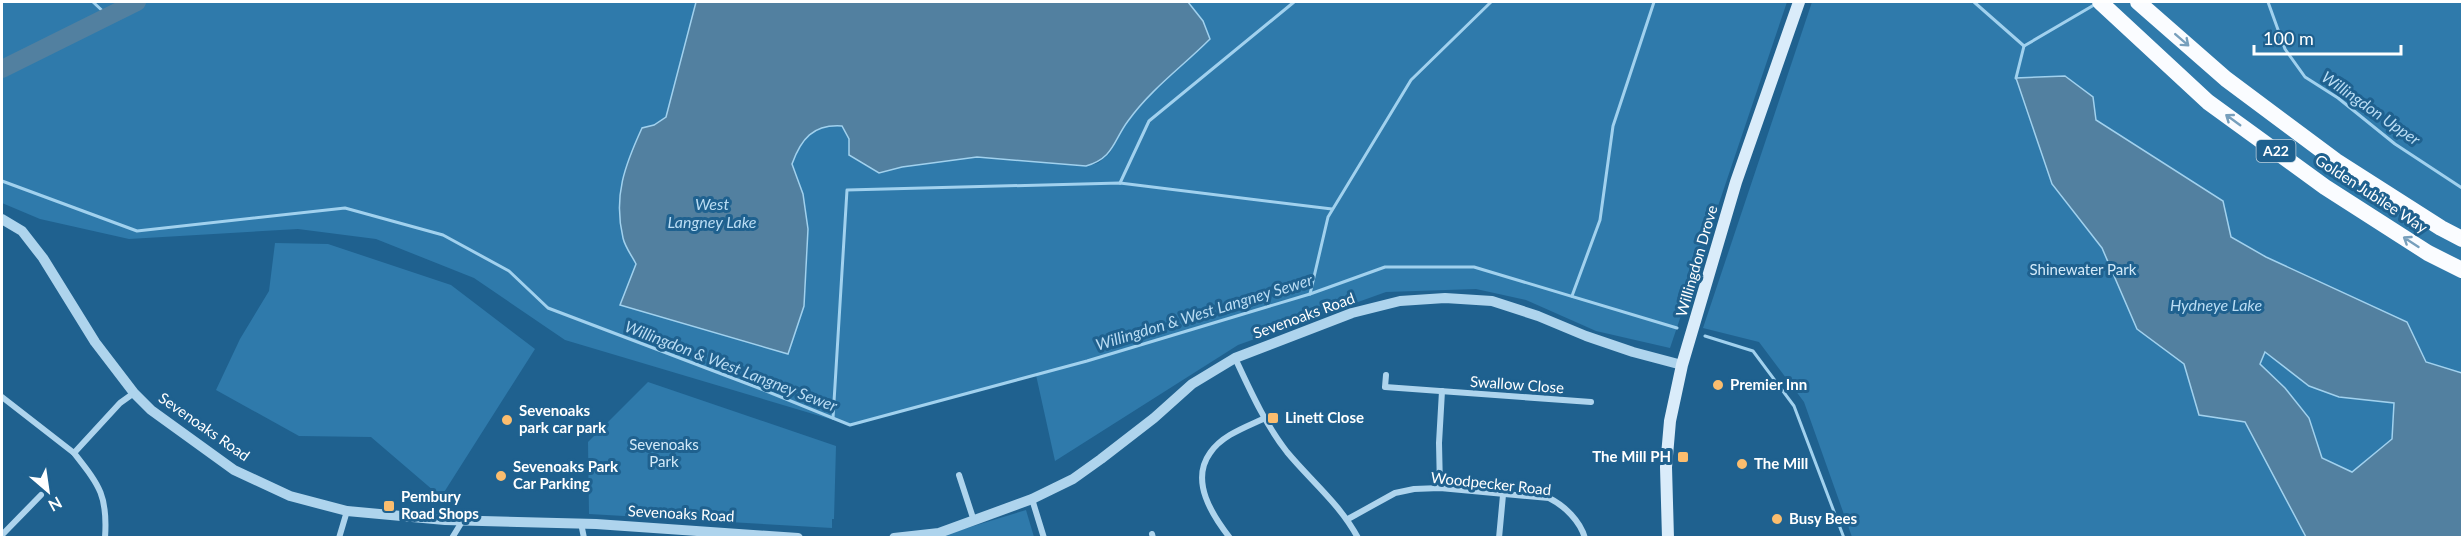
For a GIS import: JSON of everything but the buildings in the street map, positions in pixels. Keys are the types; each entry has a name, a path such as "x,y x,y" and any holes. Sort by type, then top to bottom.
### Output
{"highway":[{"name":"Golden Jubilee Way","path":"2138,2 2226,79 2336,161 2441,228 2463,238"},
{"name":"Golden Jubilee Way","path":"2104,5 2217,109 2325,187 2428,253 2463,270"}],"main road":[{"name":"Willingdon Drove","path":"1668,537 1666,467 1669,433 1682,365 1736,182 1799,2"}],"street":[{"name":"Sevenoaks Road","path":"2,219 22,231 43,258 95,342 134,393 151,410 234,470 290,496 347,512 445,520 581,523 733,535 798,537"},
{"name":"Sevenoaks Road","path":"894,537 939,533 1032,500 1073,479 1154,418 1192,384 1234,358 1352,313 1400,301 1445,298 1492,301 1633,352 1682,365"},
{"path":"1234,358 1264,418 1286,451 1348,519 1358,537"},
{"name":"Swallow Close","path":"1386,375 1385,387 1591,402"},
{"path":"1440,488 1439,443 1442,391"},
{"path":"74,453 120,403 134,393"},
{"path":"2,399 74,453 97,482 107,512 105,537"},
{"path":"1230,537 1216,520 1206,499 1202,474 1210,453 1232,434 1264,418"},
{"path":"959,474 974,521"},
{"name":"Woodpecker Road","path":"1348,519 1395,493 1440,488 1549,498 1559,503 1583,530 1585,537"},
{"path":"2,535 41,495"},
{"path":"1500,537 1503,495"},
{"path":"1032,500 1044,537"},
{"path":"339,537 347,512"},
{"path":"452,537 463,519"},
{"path":"581,523 584,537"}],"green space":[{"path":"2,2 696,2 666,117 654,125 642,128 623,240 636,264 620,305 804,306 806,216 804,198 792,164 804,140 810,135 823,128 842,126 849,139 849,156 879,173 902,167 977,157 1086,166 1098,163 1109,154 1127,122 1160,84 1203,21 1188,2 1787,2 1670,348 1596,331 1526,300 1476,289 1386,292 1238,345 1055,461 1036,375 850,425 565,340 474,278 376,239 298,229 129,239 40,219 2,203"},
{"name":"Shinewater Park","path":"1812,2 2462,2 2462,537 1852,537 1804,402 1759,342 1703,328"},
{"path":"275,243 328,244 451,285 535,349 441,497 371,437 299,436 216,390 240,339 269,291"},
{"name":"Sevenoaks Park","path":"648,382 836,446 832,528 589,514 588,442"},
{"path":"1026,510 1034,537 926,538 944,535"}],"water":[{"name":"West Langney Lake","path":"696,2 1188,2 1203,21 1210,39 1137,109 1108,154 1086,166 977,157 902,167 879,173 849,155 849,139 842,126 823,128 810,135 804,140 792,164 803,194 808,229 804,306 788,354 620,305 636,264 624,241 620,223 622,181 642,128 654,125 666,117"},
{"name":"Hydneye Lake","path":"2065,76 2093,97 2096,120 2223,201 2231,237 2266,257 2407,322 2426,362 2462,373 2462,537 2306,537 2245,422 2199,415 2184,364 2137,329 2102,248 2052,184 2016,78","holes":["2265,352 2309,386 2339,397 2394,403 2392,439 2352,472 2322,458 2309,418 2285,388 2260,364"]}],"waterway":[{"path":"93,2 108,16"},
{"path":"2,69 137,2"},
{"path":"1120,183 1149,121 1294,2"},
{"path":"1310,294 1328,217 1411,80 1491,2"},
{"path":"1572,296 1600,220 1613,126 1654,2"},
{"path":"1974,2 2024,46"},
{"name":"Willingdon Upper","path":"2268,2 2285,49 2305,77 2338,98 2395,144 2462,188"},
{"name":"Willingdon Upper","path":"2024,46 2094,5"},
{"path":"2016,78 2024,46"},
{"name":"Willingdon & West Langney Sewer","path":"2,181 137,231 345,208 443,235 509,271 548,308 850,425 1087,361 1310,294 1385,267 1474,267 1677,328"},
{"path":"833,418 847,190 1120,183 1332,209"},
{"name":"Willingdon & West Langney Sewer","path":"1705,336 1753,351 1794,406 1844,538"}],"place":[{"name":"Premier Inn","path":"1718,385"},
{"name":"Linett Close","path":"1273,418"},
{"name":"Sevenoaks park car park","path":"507,420"},
{"name":"The Mill PH","path":"1683,457"},
{"name":"The Mill","path":"1742,464"},
{"name":"Sevenoaks Park Car Parking","path":"501,476"},
{"name":"Pembury Road Shops","path":"389,506"},
{"name":"Busy Bees","path":"1777,519"}]}
